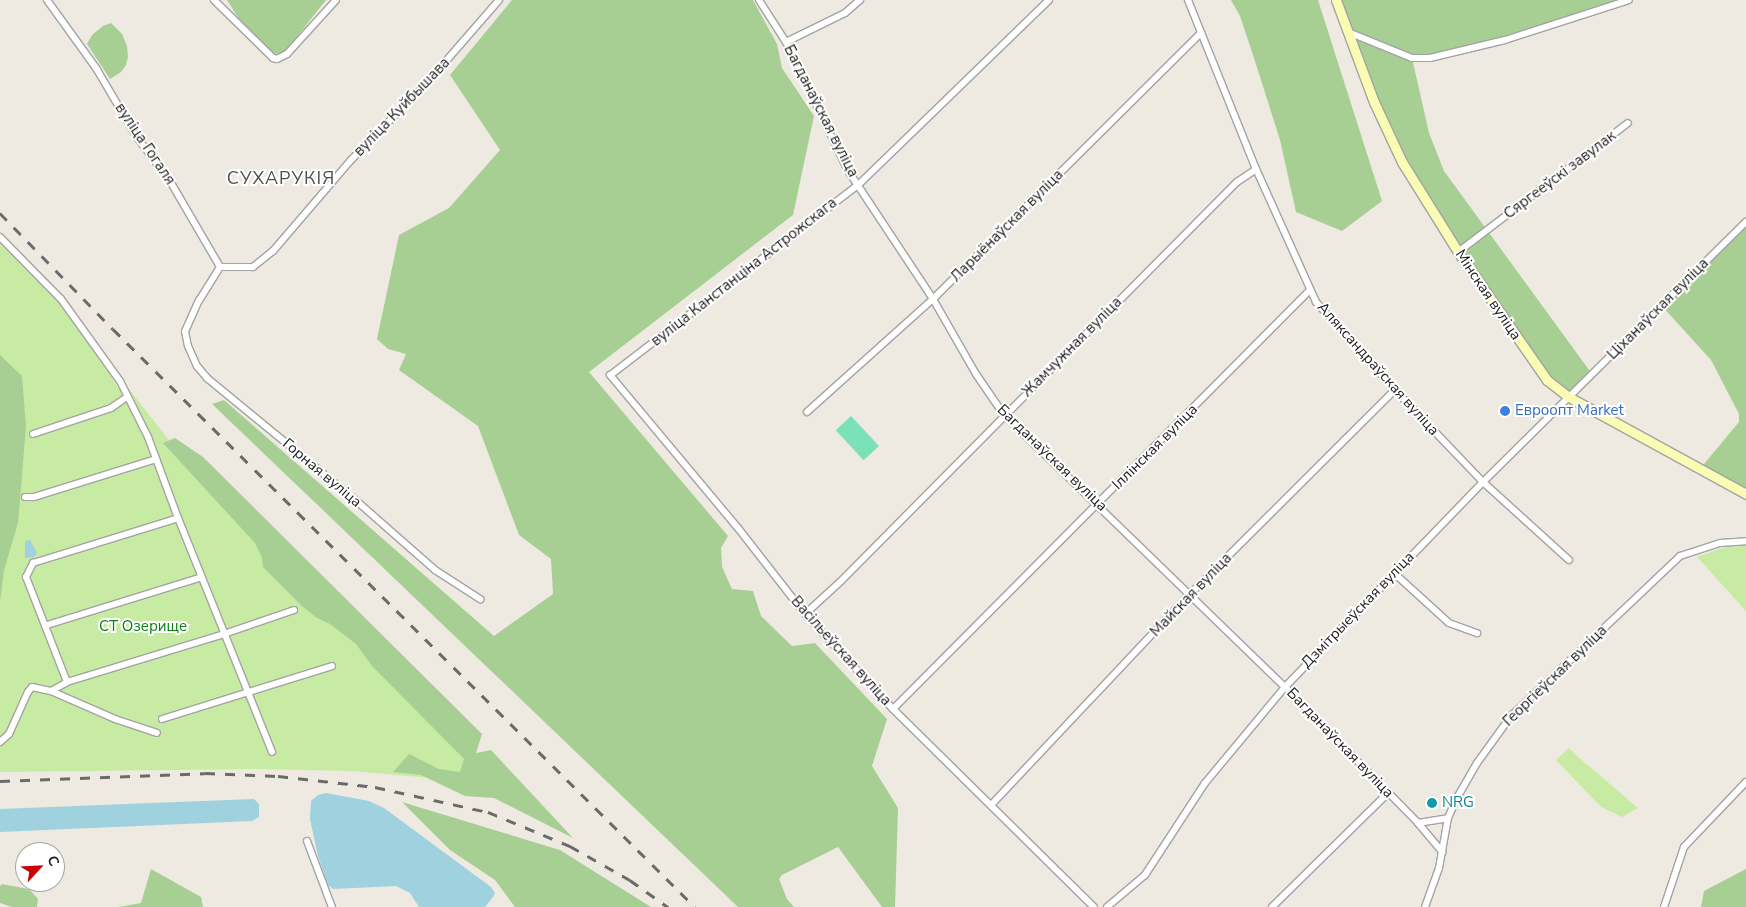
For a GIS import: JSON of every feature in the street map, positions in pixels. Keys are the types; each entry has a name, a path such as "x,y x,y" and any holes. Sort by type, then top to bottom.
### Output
{"main road":[{"name":"Мінская вуліца","path":"1336,0 1374,102 1402,162 1458,252 1548,380 1569,397 1746,494"}],"street":[{"name":"вуліца Гогаля","path":"47,0 96,68 136,136 170,181 220,267"},
{"path":"214,0 277,59 287,54 336,0"},
{"name":"вуліца Куйбышава","path":"220,267 253,267 273,251 351,160 426,84 499,0"},
{"name":"Багданаўская вуліца","path":"759,0 786,42 847,169 933,299 976,374 1004,415 1284,686 1418,823 1442,852"},
{"path":"786,42 845,13 860,0"},
{"name":"вуліца Канстанціна Астрожскага","path":"610,375 858,184 1049,0"},
{"name":"Аляксандраўская вуліца","path":"1188,0 1256,169 1310,290 1328,316 1482,482 1569,560"},
{"path":"1348,32 1412,58 1430,58 1505,40 1629,0"},
{"name":"Ларыёнаўская вуліца","path":"807,412 933,299 1201,33"},
{"name":"Сяргееўскі завулак","path":"1458,252 1628,123"},
{"name":"Жамчужная вуліца","path":"804,614 840,582 1237,182 1256,169"},
{"name":"Ціханаўская вуліца","path":"1569,397 1746,222"},
{"path":"0,237 61,299 120,381 140,418 247,693 272,752"},
{"name":"Горная вуліца","path":"220,267 199,300 185,331 192,357 207,378 352,497 435,570 480,600"},
{"name":"Іллінская вуліца","path":"893,709 1310,290"},
{"name":"Васільеўская вуліца","path":"610,375 738,528 804,614 893,709 992,804 1094,907"},
{"name":"Майская вуліца","path":"992,804 1190,594 1395,390"},
{"path":"33,434 111,408 126,394"},
{"name":"Дзмітрыеўская вуліца","path":"1107,907 1145,875 1205,783 1284,686 1482,482 1569,397"},
{"path":"25,497 34,497 156,459"},
{"path":"67,682 47,626 26,577 33,563 178,518"},
{"name":"Георгіеўская вуліца","path":"1425,907 1439,868 1448,818 1468,776 1511,716 1680,556 1720,543 1746,541"},
{"path":"1394,573 1449,623 1478,633"},
{"path":"47,626 202,576"},
{"path":"51,690 67,682 224,634 294,610"},
{"path":"162,719 332,666"},
{"path":"0,742 9,734 32,687 51,690 115,719 158,733"},
{"path":"1664,907 1684,847 1746,782"},
{"path":"1272,907 1388,793"},
{"path":"1418,823 1448,818"},
{"path":"307,841 332,907"}],"green space":[{"path":"227,0 326,0 284,53 273,54 239,19"},
{"path":"512,0 753,0 777,44 782,68 814,116 793,215 589,372 728,536 721,548 722,567 732,589 753,591 761,616 792,646 815,643 887,719 872,766 898,808 895,907 882,907 838,847 782,875 779,879 787,899 794,907 738,907 212,404 224,400 494,636 553,594 551,559 519,535 478,426 399,370 406,354 388,349 377,339 399,235 449,208 500,150 450,75"},
{"path":"1231,0 1318,0 1382,201 1342,231 1296,212 1280,140 1240,16"},
{"path":"1336,0 1629,0 1448,55 1412,58 1429,133 1444,171 1592,374 1569,397 1555,388 1402,162"},
{"path":"111,23 122,34 127,46 128,57 126,65 121,72 110,79 87,44 92,35 103,26"},
{"path":"1746,222 1746,494 1699,470 1739,422 1739,414 1711,360 1661,305"},
{"name":"СТ Озерище","path":"0,243 57,301 97,353 118,388 129,389 190,467 472,761 465,781 351,771 256,769 0,772"},
{"path":"0,355 22,376 26,426 18,523 4,570 0,602"},
{"path":"851,416 879,446 864,460 836,430"},
{"path":"175,438 203,457 482,734 476,753 491,750 573,838 494,798 465,796 421,775 393,772 409,754 439,769 460,772 464,759 372,666 356,644 302,606 263,567 262,558 255,543 163,443"},
{"path":"1746,545 1746,611 1697,557 1722,548"},
{"path":"1569,748 1638,808 1622,817 1601,807 1556,760"},
{"path":"402,802 560,850 651,907 515,907 495,880 450,850"},
{"path":"151,869 201,897 203,907 119,907 141,903"},
{"path":"1746,869 1746,907 1701,907 1704,891"},
{"path":"2,884 15,886 15,892 32,892 38,899 37,907 12,907 0,903 0,886"}],"water":[{"path":"30,540 37,553 34,557 25,558 25,541"},
{"path":"326,793 369,801 384,808 491,887 495,893 493,897 485,907 419,907 410,893 396,886 333,889 328,885 318,856 310,819 311,801 318,795"},
{"path":"254,799 259,804 259,817 252,821 0,832 0,809"}],"railway":[{"path":"0,213 113,329 695,907"},
{"path":"0,781 205,773 278,776 375,787 488,812 570,846 630,880 668,907"}],"place":[{"name":"Евроопт Market","path":"1505,411"},
{"name":"NRG","path":"1432,803"}],"district":[{"name":"СУХАРУКІЯ","path":"281,178"}]}
